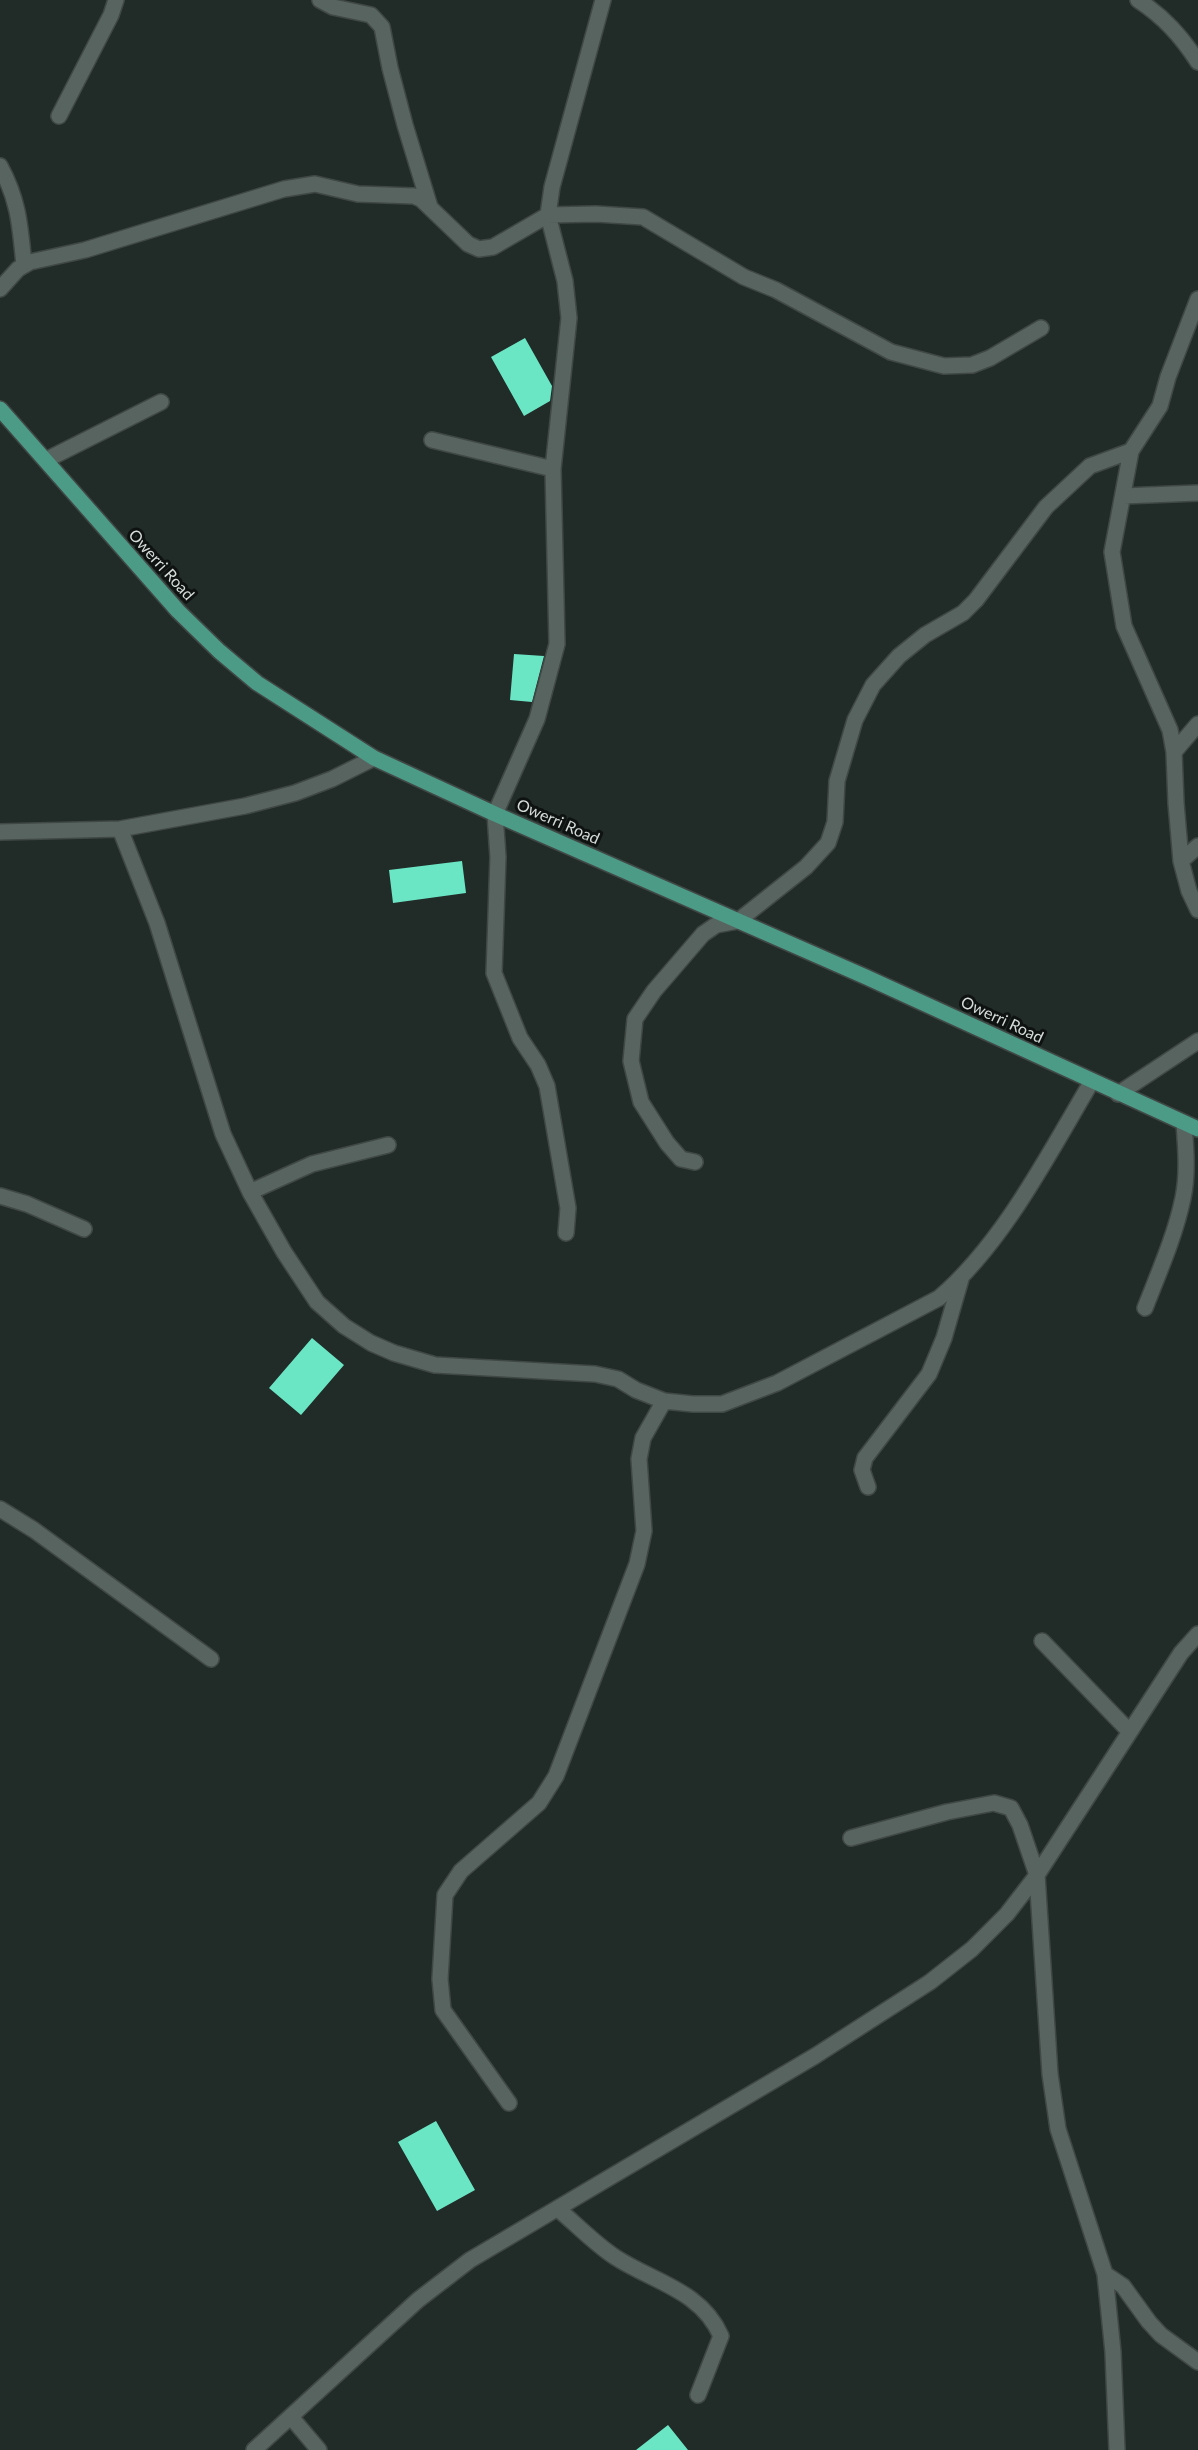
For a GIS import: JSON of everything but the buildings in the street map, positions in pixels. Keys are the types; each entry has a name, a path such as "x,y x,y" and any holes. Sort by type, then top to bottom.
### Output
{"main road":[{"name":"Owerri Road","path":"0,409 163,595 219,651 256,683 374,758 495,814 866,977 1191,1127"}],"street":[{"path":"59,116 111,15 116,0"},
{"path":"320,0 333,7 371,15 382,27 405,125 430,207"},
{"path":"566,1233 568,1208 547,1086 538,1065 520,1038 494,973 498,857 495,814 537,719 557,644 553,469 569,318 565,281 548,215 552,187 603,0"},
{"path":"1138,0 1159,13 1181,36 1198,62"},
{"path":"0,166 12,189 18,208 24,265"},
{"path":"0,290 18,268 24,265 85,250 284,189 315,184 358,194 414,196 430,207 468,244 479,249 493,247 548,215 596,214 643,217 744,277 776,290 891,352 944,366 972,365 990,358 1041,328"},
{"path":"1198,298 1168,377 1160,406 1131,451 1112,552 1124,626 1170,730 1174,752 1181,861 1188,891 1198,910"},
{"path":"46,460 161,402"},
{"path":"432,440 553,469"},
{"path":"695,1162 681,1159 667,1143 641,1102 631,1061 635,1019 654,991 703,934 716,925 738,921 806,867 828,843 835,822 837,781 855,720 873,685 899,656 925,635 963,612 976,600 1046,507 1083,472 1090,466 1131,451"},
{"path":"1123,496 1198,493"},
{"path":"1174,752 1198,724"},
{"path":"0,832 120,829 245,806 295,793 332,779 374,758"},
{"path":"120,829 157,923 223,1134 250,1192 284,1252 317,1302 344,1326 394,1353 435,1365 595,1374 618,1379 636,1390 664,1401 693,1404 722,1404 777,1383 939,1298 961,1279 1003,1226 1092,1081"},
{"path":"1181,861 1198,846"},
{"path":"1118,1094 1198,1041"},
{"path":"1145,1308 1166,1255 1183,1198 1191,1127"},
{"path":"250,1192 312,1164 388,1145"},
{"path":"0,1196 27,1204 84,1228"},
{"path":"868,1487 862,1470 865,1458 929,1374 944,1338 961,1279"},
{"path":"509,2103 443,2010 440,1979 445,1895 461,1871 539,1803 556,1776 636,1564 644,1531 639,1459 643,1438 664,1401"},
{"path":"0,1509 34,1530 211,1659"},
{"path":"254,2450 418,2300 470,2260 805,2062 930,1982 972,1949 1006,1914 1037,1875 1181,1653 1198,1634"},
{"path":"1042,1641 1129,1731"},
{"path":"851,1838 947,1812 994,1803 1011,1808 1020,1825 1037,1875 1050,2074 1058,2129 1105,2274 1113,2352 1117,2450"},
{"path":"558,2209 615,2257 679,2289 714,2321 721,2336 698,2395"},
{"path":"1105,2274 1123,2286 1161,2335 1198,2362"},
{"path":"291,2417 319,2450"}]}
